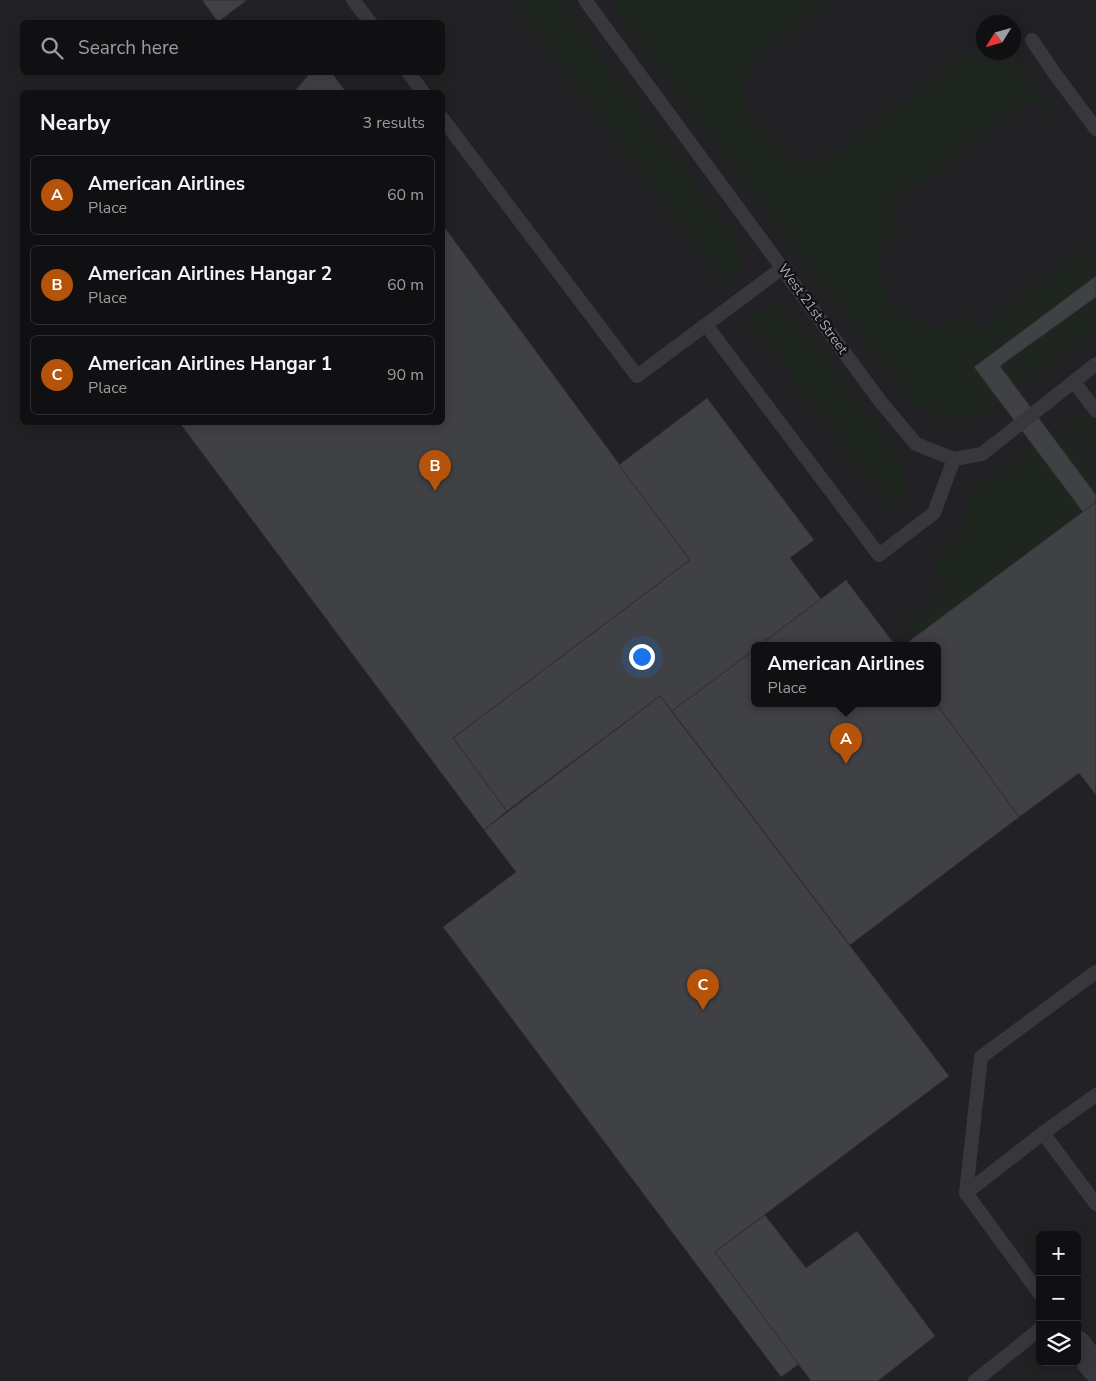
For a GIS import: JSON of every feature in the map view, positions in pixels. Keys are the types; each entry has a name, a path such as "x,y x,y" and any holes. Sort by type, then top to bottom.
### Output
{"street":[{"path":"1081,1349 1096,1369"}],"lane":[{"path":"353,0 368,20"},
{"name":"West 21st Street","path":"585,0 880,401 916,444 954,459"},
{"path":"1032,40 1054,74 1096,129"},
{"path":"410,75 422,90"},
{"path":"445,122 637,376 782,268"},
{"path":"706,325 879,555 934,514 954,459 982,454 1096,364"},
{"path":"1074,382 1096,411"},
{"path":"1036,1289 966,1193 981,1057 1096,972"},
{"path":"966,1193 1096,1095"},
{"path":"1043,1134 1096,1204"},
{"path":"975,1381 1036,1332"}],"shaded area":[{"path":"0,0 1096,0 1096,1381 0,1381"},
{"path":"512,0 559,0 737,240 741,266 737,276 727,286"},
{"path":"609,0 831,0 765,50 750,64 744,87 748,111 762,132 778,150 796,161 816,162 837,152 976,48 976,60 1013,60 1052,108 1044,113 1030,99 886,208 897,225 880,256 881,279 891,301 908,318 930,326 942,326 963,316 977,331 1096,242 1096,328 990,409 970,418 961,420 944,419 915,407"},
{"path":"780,308 796,318 901,458 907,480 906,491 891,508 746,316 754,311"},
{"path":"1084,410 1096,426 1096,461 1068,423"},
{"path":"1059,428 1096,478 1096,502 917,635 909,622 951,589 934,565 949,551 960,533 974,492"}],"building":[{"path":"202,0 247,0 221,20 217,20"},
{"path":"308,75 333,75 344,90 296,90"},
{"path":"445,228 690,560 453,738 507,811 484,830 181,425 445,425"},
{"path":"1096,276 1096,297 1000,366 1096,495 1096,502 1083,512 974,367"},
{"path":"707,398 814,540 790,558 821,599 764,642 751,642 751,652 672,711 660,696 507,811 453,738 690,560 619,465"},
{"path":"1096,502 1096,795 1079,773 1019,817 939,707 941,707 941,642 908,642"},
{"path":"846,580 893,642 764,642"},
{"path":"751,652 751,707 939,707 1019,817 850,945 672,711"},
{"path":"660,696 949,1076 715,1252 799,1364 781,1377 443,927 516,872 484,830"},
{"path":"765,1215 806,1268 857,1231 935,1336 878,1381 811,1381 715,1252"}],"place":[{"name":"American Airlines Hangar 2","path":"435,491"},
{"name":"American Airlines","path":"846,764"},
{"name":"American Airlines Hangar 1","path":"703,1010"}]}
